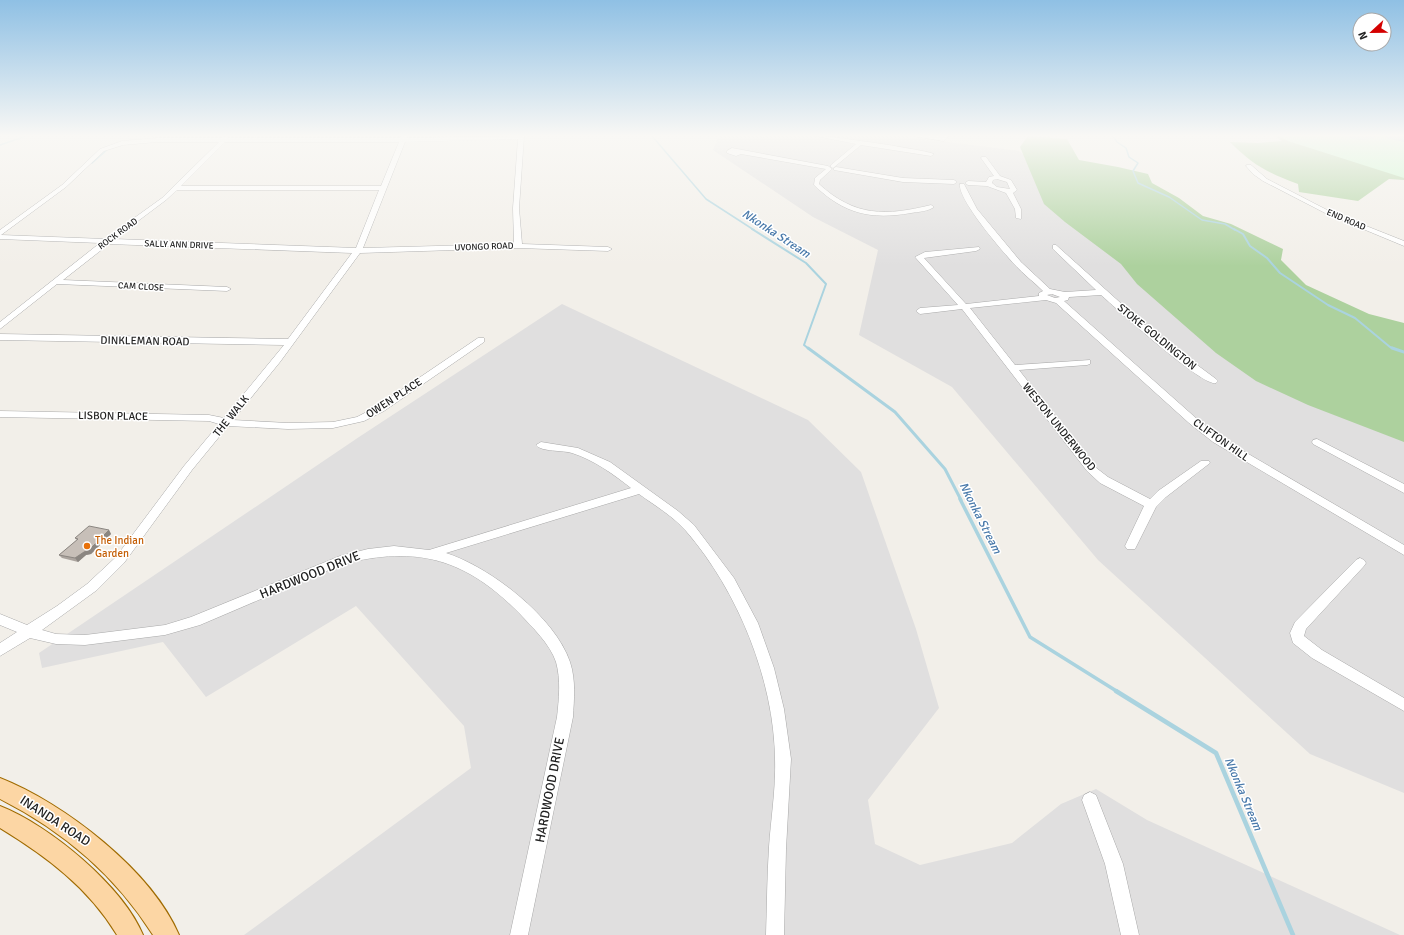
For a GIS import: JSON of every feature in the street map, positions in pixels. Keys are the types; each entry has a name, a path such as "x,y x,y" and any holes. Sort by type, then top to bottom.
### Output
{"main road":[{"name":"INANDA ROAD","path":"0,788 34,804 71,828 98,849 129,881 167,935"},
{"name":"INANDA ROAD","path":"0,816 37,838 71,863 109,902 131,935"}],"street":[{"path":"0,233 71,180"},
{"name":"ROCK ROAD","path":"0,326 106,242 159,203 185,180"},
{"name":"THE WALK","path":"0,650 62,610 109,572 225,422 290,342 359,249 387,180"},
{"path":"518,180 516,208 518,246"},
{"path":"817,180 816,184 828,196 866,213 880,213 931,207"},
{"path":"896,180 988,184 995,188 1009,192 1014,190 1011,182 1006,180"},
{"path":"988,184 990,180"},
{"name":"END ROAD","path":"1264,180 1329,213 1404,244"},
{"path":"962,183 968,201 974,210 1018,264 1046,294"},
{"path":"176,188 384,188"},
{"path":"1009,192 1018,209 1019,218"},
{"name":"SALLY ANN DRIVE","path":"0,237 343,251 359,249"},
{"name":"UVONGO ROAD","path":"359,249 518,246 608,249"},
{"name":"STOKE GOLDINGTON","path":"1056,247 1102,292 1188,364 1213,381"},
{"name":"WESTON UNDERWOOD","path":"976,249 925,254 919,257 964,306 1097,475 1151,505"},
{"name":"CAM CLOSE","path":"55,282 227,289"},
{"path":"920,311 1046,294 1055,291 1062,298 1102,292"},
{"name":"CLIFTON HILL","path":"1062,298 1193,421 1217,440 1404,551"},
{"name":"DINKLEMAN ROAD","path":"0,337 290,342"},
{"name":"OWEN PLACE","path":"225,422 288,426 333,425 360,419 380,409 481,340"},
{"name":"WESTON UNDERWOOD","path":"1012,368 1087,362"},
{"name":"LISBON PLACE","path":"0,414 209,418 225,422"},
{"path":"1317,442 1404,489"},
{"path":"541,445 574,450 606,464 641,489 690,528 729,581 751,623 767,668 777,709 783,759 777,849 775,935"},
{"path":"1131,546 1151,505 1162,494 1205,463"},
{"path":"433,553 641,489"},
{"name":"HARDWOOD DRIVE","path":"0,619 29,632 56,639 80,640 165,630 202,619 340,560 382,550 407,550 433,553 475,570 510,595 539,625 554,646 563,663 567,688 565,717 519,935"},
{"path":"1360,563 1300,626 1297,633 1298,639 1317,654 1404,705"},
{"path":"1090,800 1114,864 1130,935"}],"shaded area":[{"path":"757,180 1054,180 1290,373 1404,411 1404,793 1310,754 1098,560 952,387 859,335 878,250 813,217"},
{"path":"562,304 808,420 861,472 916,629 939,708 868,800 875,844 920,865 1012,843 1061,804 1096,789 1147,820 1400,935 244,935 471,768 464,726 356,606 206,697 163,642 42,668 39,653 359,437"}],"green space":[{"path":"1034,180 1151,180 1152,183 1179,198 1203,216 1231,224 1283,249 1281,260 1306,285 1369,314 1404,323 1404,442 1308,405 1256,381 1216,353 1137,284 1121,264 1065,222 1044,204"},
{"path":"1287,180 1388,180 1358,201 1299,192 1298,184"}],"building":[{"name":"The Indian Garden","path":"89,526 109,530 89,550 75,558 59,555 78,539 75,538"}],"waterway":[{"name":"Nkonka Stream","path":"689,180 706,199 754,230"},
{"path":"1137,180 1138,183 1169,197 1202,220 1225,224 1235,230"},
{"name":"Nkonka Stream","path":"752,229 806,263 826,284 804,345 809,349"},
{"path":"1234,229 1243,234 1250,246 1267,258 1280,273 1328,305 1355,318 1390,347 1395,349"},
{"name":"Nkonka Stream","path":"808,348 895,412 945,469 961,500"},
{"path":"1395,349 1404,352"},
{"name":"Nkonka Stream","path":"960,499 1030,637 1118,692"},
{"name":"Nkonka Stream","path":"1116,691 1216,753 1293,935"}],"place":[{"name":"The Indian Garden","path":"87,546"}]}
